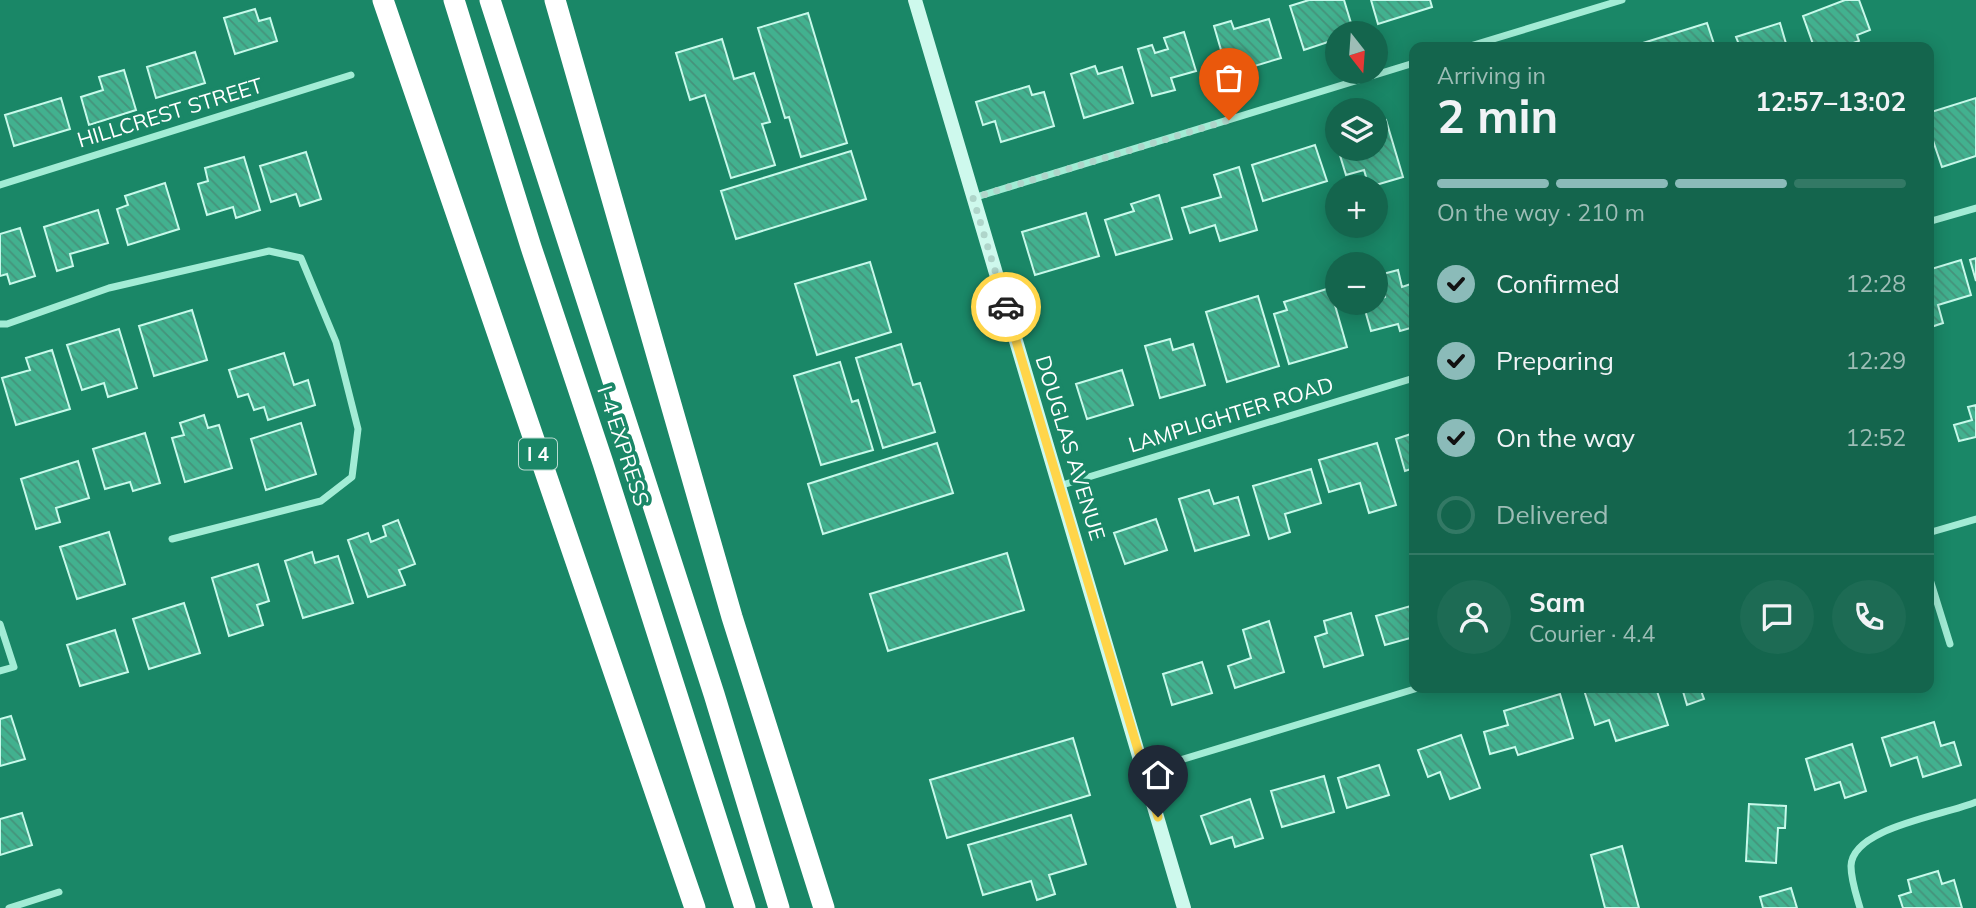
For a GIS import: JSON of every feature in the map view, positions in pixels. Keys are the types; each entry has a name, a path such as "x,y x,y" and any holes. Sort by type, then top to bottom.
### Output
{"highway":[{"name":"I 4","path":"383,0 695,908"},
{"name":"I-4 EXPRESS","path":"454,0 745,908"},
{"name":"I-4 EXPRESS","path":"490,0 710,681 779,908"},
{"path":"555,0 733,617 824,908"}],"main road":[{"name":"DOUGLAS AVENUE","path":"915,0 1184,908"}],"street":[{"path":"1483,42 1622,0"},
{"path":"973,198 1409,66"},
{"name":"HILLCREST STREET","path":"0,185 351,75"},
{"path":"1934,220 1976,208"},
{"path":"0,324 7,324 109,288 269,251 301,258 336,342 358,429 352,477 321,501 172,539"},
{"name":"LAMPLIGHTER ROAD","path":"1059,486 1409,380"},
{"path":"1934,531 1976,519"},
{"path":"1934,592 1951,644"},
{"path":"0,624 13,667 0,671"},
{"path":"1144,771 1409,691"},
{"path":"1860,908 1851,863 1861,844 1878,834 1976,803"},
{"path":"9,908 59,892"}],"building":[{"path":"1309,0 1344,0 1350,21 1325,21 1325,43 1304,50 1290,6"},
{"path":"1371,0 1430,0 1432,7 1388,21 1377,21"},
{"path":"1845,0 1859,0 1870,30 1857,35 1859,41 1856,42 1812,42 1803,16"},
{"path":"255,9 259,21 270,18 277,41 235,54 224,18"},
{"path":"808,13 847,143 801,157 789,117 785,118 758,28"},
{"path":"1269,19 1281,58 1228,74 1214,26 1231,21 1234,29"},
{"path":"1707,23 1713,42 1646,42"},
{"path":"1780,23 1786,42 1738,42 1736,37"},
{"path":"1184,32 1196,71 1171,78 1175,90 1152,96 1138,49 1152,45 1155,53 1168,49 1164,38"},
{"path":"722,39 734,79 754,73 770,122 762,124 775,165 731,178 705,95 690,100 676,53"},
{"path":"195,52 205,83 156,98 147,67"},
{"path":"1095,66 1098,74 1122,67 1133,103 1084,118 1071,74"},
{"path":"124,70 136,110 89,125 81,97 103,90 99,77"},
{"path":"1029,86 1032,95 1044,92 1054,126 1001,142 995,121 983,125 976,102"},
{"path":"61,98 70,129 14,146 5,115"},
{"path":"1976,98 1976,156 1942,167 1934,144 1934,111"},
{"path":"1388,127 1403,177 1388,181 1388,175 1365,175 1364,170 1346,175 1342,161 1388,161"},
{"path":"1315,145 1325,182 1263,201 1252,165"},
{"path":"851,151 866,199 736,239 721,191"},
{"path":"306,152 321,199 300,206 296,194 271,202 260,166"},
{"path":"244,157 260,210 236,218 233,207 207,215 198,184 208,181 205,168"},
{"path":"1239,167 1257,230 1220,241 1215,225 1190,233 1182,208 1221,197 1214,175"},
{"path":"165,183 179,229 128,245 117,209 128,205 125,196"},
{"path":"1159,195 1172,239 1116,255 1105,220 1134,211 1131,204"},
{"path":"98,210 108,243 70,254 73,266 57,271 44,227"},
{"path":"1086,213 1099,256 1035,275 1022,232"},
{"path":"20,228 35,276 10,284 7,274 0,276 0,234"},
{"path":"1976,258 1976,281 1970,260"},
{"path":"1961,260 1971,295 1938,305 1943,323 1934,326 1934,268"},
{"path":"870,262 891,332 817,355 795,284"},
{"path":"1398,270 1402,287 1409,285 1409,328 1400,331 1398,324 1371,331 1366,315 1388,315 1388,273"},
{"path":"1325,290 1325,315 1338,315 1347,347 1289,364 1274,314 1287,310 1284,302"},
{"path":"1258,296 1279,366 1227,382 1206,312"},
{"path":"192,310 207,360 154,376 139,326"},
{"path":"119,329 137,388 108,397 104,383 82,390 67,345"},
{"path":"1170,339 1173,350 1193,344 1205,385 1160,398 1145,346"},
{"path":"901,344 913,385 920,383 935,432 883,448 856,358"},
{"path":"52,350 70,409 16,425 2,378 30,370 26,358"},
{"path":"284,353 294,385 308,380 315,405 268,420 264,407 254,410 248,394 238,397 229,370"},
{"path":"840,362 852,402 858,400 873,450 821,465 794,376"},
{"path":"1122,370 1133,405 1087,419 1076,384"},
{"path":"1976,405 1976,437 1959,441 1954,425 1972,420 1968,407"},
{"path":"204,415 208,428 219,425 232,468 185,482 172,438 184,435 180,423"},
{"path":"301,423 316,474 266,490 251,439"},
{"path":"145,433 160,483 133,491 130,482 105,489 93,449"},
{"path":"1409,435 1409,470 1405,471 1396,439"},
{"path":"937,443 953,493 823,534 808,484"},
{"path":"1377,443 1396,505 1369,513 1360,483 1329,492 1319,460"},
{"path":"78,461 89,498 56,508 60,522 36,529 21,479"},
{"path":"1311,469 1321,503 1285,514 1290,532 1269,539 1253,486"},
{"path":"1209,490 1214,504 1238,497 1249,535 1195,551 1179,499"},
{"path":"1156,519 1167,550 1125,564 1114,533"},
{"path":"398,520 415,564 399,570 405,585 368,597 348,540 368,533 371,542 386,536 383,526"},
{"path":"109,532 125,584 77,599 60,547"},
{"path":"312,552 315,563 338,556 353,603 303,618 285,561"},
{"path":"1007,553 1024,610 888,651 870,594"},
{"path":"258,564 269,601 257,605 263,625 229,636 212,578"},
{"path":"184,603 200,653 149,669 133,619"},
{"path":"1409,606 1409,638 1385,645 1376,616"},
{"path":"1351,613 1363,655 1324,667 1315,637 1327,633 1324,621"},
{"path":"1269,621 1284,672 1235,688 1228,666 1251,658 1243,630"},
{"path":"115,630 128,672 80,686 67,645"},
{"path":"1202,662 1212,693 1172,705 1163,674"},
{"path":"1585,693 1658,693 1668,725 1616,741 1609,720 1595,725"},
{"path":"1683,693 1702,693 1704,699 1687,705"},
{"path":"1560,694 1573,738 1518,755 1515,747 1490,754 1484,732 1508,725 1504,711"},
{"path":"11,716 25,759 0,766 0,719"},
{"path":"1934,722 1941,746 1954,742 1961,765 1923,777 1917,757 1891,766 1882,738"},
{"path":"1461,735 1480,788 1450,799 1440,772 1428,777 1418,750"},
{"path":"1073,738 1090,795 947,838 930,780"},
{"path":"1852,744 1866,791 1845,798 1840,782 1815,790 1806,759"},
{"path":"1379,765 1389,795 1347,808 1338,778"},
{"path":"1324,776 1334,812 1282,827 1271,791"},
{"path":"1250,799 1263,838 1235,847 1232,837 1211,844 1201,816"},
{"path":"1749,804 1786,806 1785,828 1778,828 1776,863 1746,861"},
{"path":"22,813 32,845 0,855 0,819"},
{"path":"1071,815 1086,864 1049,875 1055,894 1037,900 1031,881 983,895 968,845"},
{"path":"1622,846 1639,908 1605,908 1591,855"},
{"path":"1938,871 1942,884 1954,880 1962,908 1903,908 1899,896 1911,892 1908,880"},
{"path":"1791,888 1797,908 1763,908 1760,897"}],"way so far":[{"path":"1006,307 973,198 1229,120"}],"route":[{"path":"1006,307 1158,817"}]}
